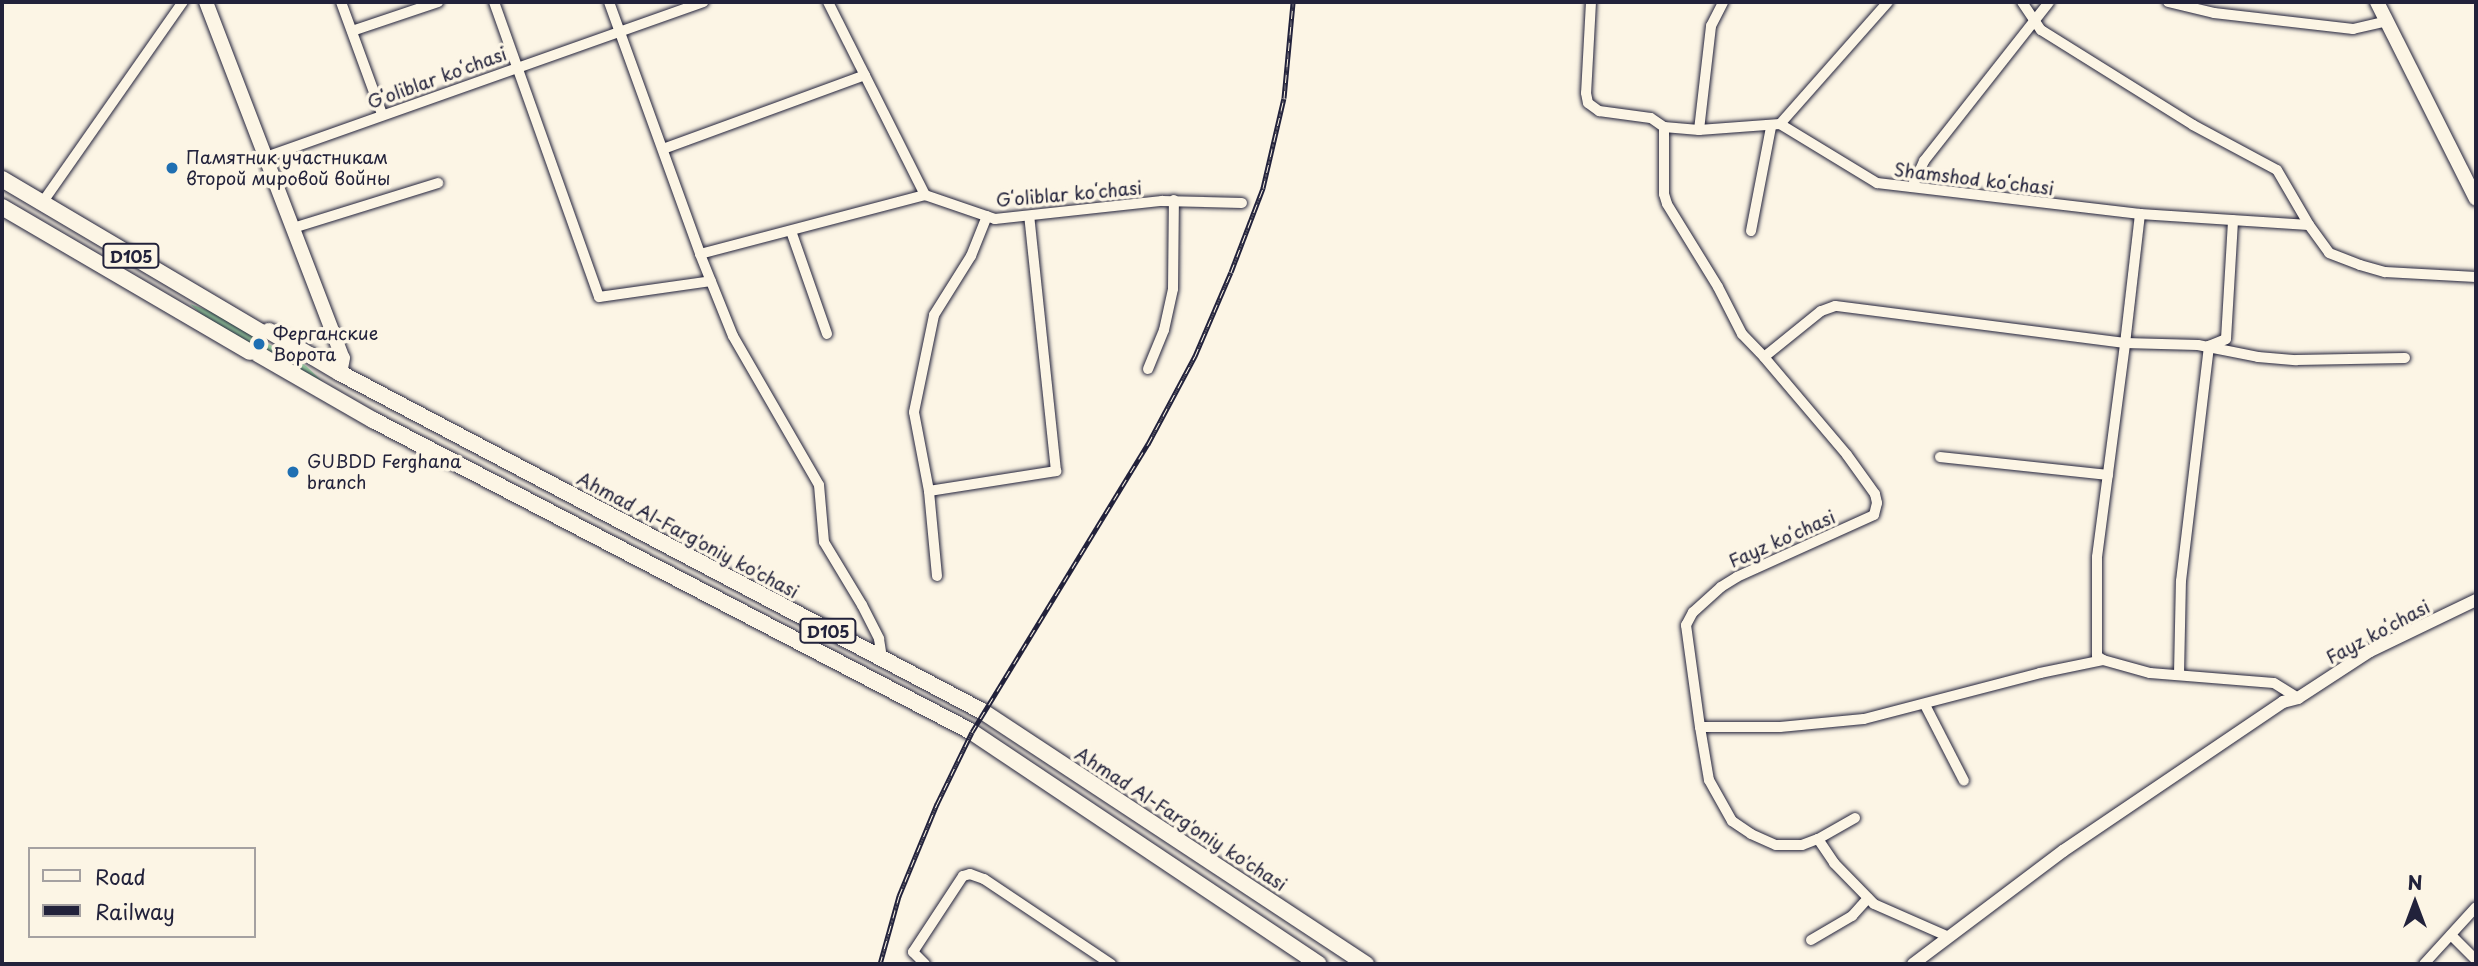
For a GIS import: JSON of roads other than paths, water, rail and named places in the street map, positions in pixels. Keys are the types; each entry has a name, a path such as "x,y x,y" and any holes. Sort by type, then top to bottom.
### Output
{"highway":[{"name":"Ahmad Al-Farg'oniy ko'chasi","path":"2,179 340,373 982,711 1366,964"},
{"name":"D105","path":"2,207 373,420 972,732 1319,964"},
{"path":"586,532 596,508"}],"main road":[{"path":"206,2 343,358 340,373"},
{"path":"2377,2 2471,180 2476,199"}],"street":[{"path":"42,203 183,2"},
{"path":"341,2 382,114"},
{"path":"352,32 438,2"},
{"path":"495,2 599,297 711,281"},
{"path":"609,2 700,254 733,335 819,485 824,542 879,639 882,659"},
{"name":"Gʻoliblar koʻchasi","path":"266,157 619,29 703,2"},
{"path":"700,254 925,195 828,2"},
{"path":"1591,2 1586,93 1588,103 1599,111 1651,118 1664,127 1699,130 1776,126"},
{"path":"1699,130 1711,26 1723,2"},
{"path":"1751,231 1776,126 1888,2"},
{"path":"2022,2 2041,30 2193,125 2277,170 2329,253 2385,272 2476,277"},
{"path":"1912,187 1924,161 2049,2"},
{"path":"2168,2 2214,13 2353,29 2387,21"},
{"path":"663,149 865,75"},
{"name":"Shamshod koʻchasi","path":"1776,126 1877,183 2140,214 2309,225"},
{"path":"1664,127 1664,194 1667,204 1718,287 1742,334 1764,357 1821,312 1835,306 2125,343 2209,346 2258,357 2296,360 2405,358"},
{"path":"293,229 438,183"},
{"name":"Gʻoliblar koʻchasi","path":"925,195 995,219 1174,200 1242,203"},
{"path":"1148,369 1164,330 1173,289 1174,200"},
{"path":"2140,214 2097,557 2097,656 2132,670 2274,683 2298,698"},
{"path":"937,576 929,491 914,412 934,315 971,256 987,216"},
{"path":"929,491 1056,471 1030,216"},
{"path":"2209,346 2226,339 2233,220"},
{"path":"791,232 827,334"},
{"path":"2179,674 2181,581 2209,346"},
{"name":"Fayz koʻchasi","path":"1700,727 1686,625 1693,612 1721,587 1737,577 1874,515 1877,503 1875,494 1847,455 1764,357"},
{"path":"1940,457 2108,475"},
{"name":"Fayz koʻchasi","path":"1913,964 2137,798 2283,702 2298,698 2370,652 2476,600"},
{"path":"1855,818 1802,845 1776,845 1751,834 1732,821 1709,780 1700,727 1824,724 1864,719 2040,673 2103,660"},
{"path":"1925,705 1964,781"},
{"path":"1818,839 1834,863 1868,898 1903,918 1949,937"},
{"path":"925,964 913,952 963,876 970,874 984,879 1111,964"},
{"path":"1811,940 1852,916 1868,898"},
{"path":"2424,964 2476,906"},
{"path":"2451,935 2476,960"}],"railway":[{"path":"880,964 899,896 937,804 972,732 1148,444 1195,356 1263,188 1284,98 1293,2"}],"place":[{"name":"Памятник участникам второй мировой войны","path":"172,168"},
{"name":"Ферганские Ворота","path":"259,344"},
{"name":"GUBDD Ferghana branch","path":"293,472"}]}
